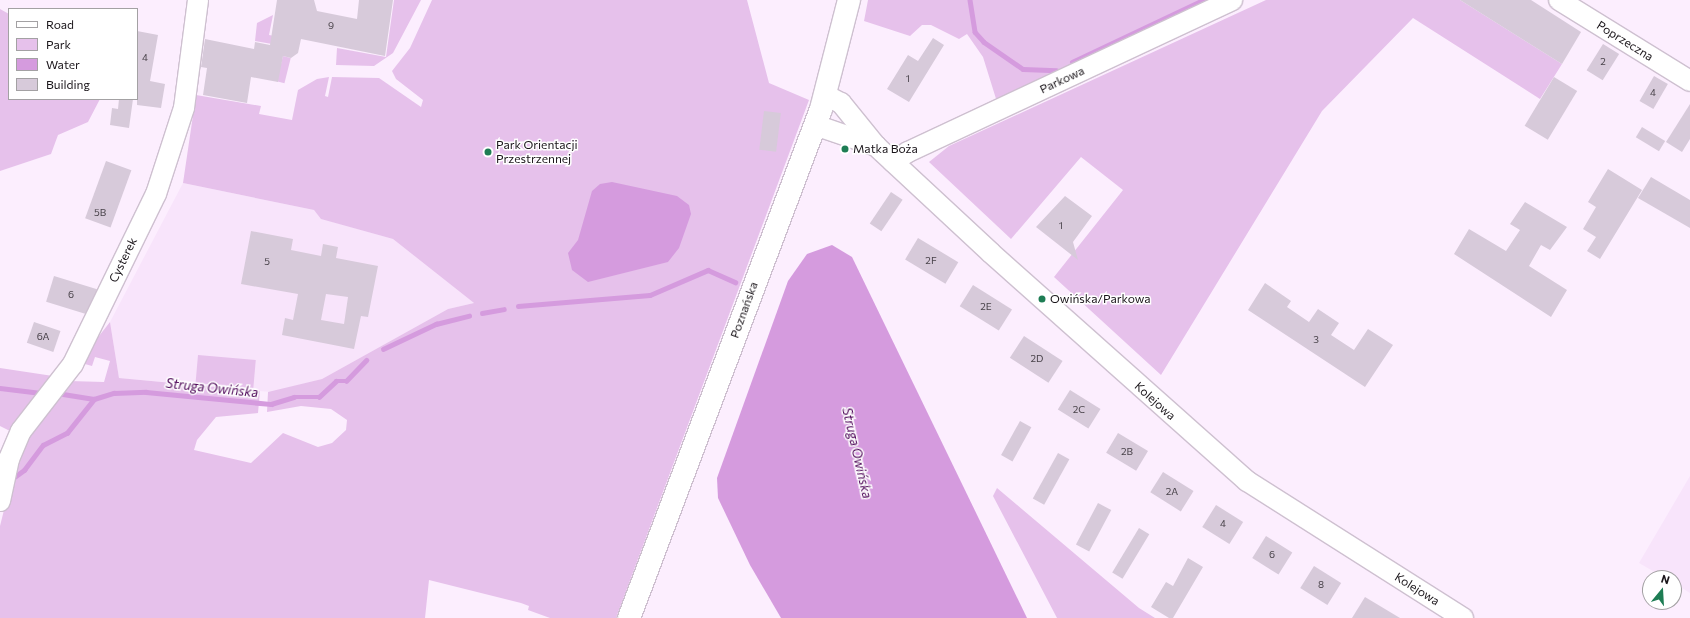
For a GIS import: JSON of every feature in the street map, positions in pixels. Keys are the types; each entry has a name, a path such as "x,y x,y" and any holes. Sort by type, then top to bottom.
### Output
{"main road":[{"name":"Poznańska","path":"629,618 815,125 825,95 849,0"}],"street":[{"name":"Cysterek","path":"0,501 19,436 73,364 156,194 184,108 198,0"},
{"name":"Parkowa","path":"893,162 908,152 1232,0"},
{"name":"Poprzeczna","path":"1559,0 1690,81"},
{"name":"Kolejowa","path":"825,95 841,103 876,146 893,162 1247,481 1463,618"},
{"name":"Kolejowa","path":"815,125 876,146"}],"shaded area":[{"path":"183,183 314,210 322,219 393,239 474,303 448,309 322,379 271,392 119,378 110,322"},
{"path":"1690,476 1690,593 1682,588 1682,570 1651,570 1639,563"}],"green space":[{"path":"394,0 421,0 393,53 374,66 336,65 337,48 386,57"},
{"path":"432,0 747,0 769,83 809,100 616,618 550,618 528,610 529,606 521,603 429,580 425,618 0,618 0,526 19,450 69,381 104,382 110,361 95,357 92,366 85,364 88,350 110,322 119,378 260,391 258,413 216,417 197,440 194,450 251,463 283,433 318,447 332,443 346,430 347,420 331,409 301,406 267,412 268,392 322,379 448,309 474,303 393,239 321,219 314,210 183,183 196,95 261,106 259,114 292,120 298,90 317,79 329,77 325,96 328,97 332,77 379,78 421,107 423,100 396,79 392,71 410,48"},
{"path":"868,0 1215,0 997,102 983,57 967,34 959,39 931,25 922,25 910,36 864,21"},
{"path":"1266,0 1460,0 1562,64 1540,99 1413,18 1322,111 1161,375 1054,277 1123,190 1081,157 1011,239 929,162 949,146"},
{"path":"0,9 8,13 8,100 99,100 88,122 58,135 51,154 0,171"},
{"path":"273,15 269,35 291,39 289,47 255,41 257,23"},
{"path":"283,56 291,58 284,83 277,81"},
{"path":"198,355 256,360 253,388 196,383"},
{"path":"0,368 53,376 14,433 0,426"},
{"path":"997,488 1139,608 1155,618 1057,618 993,496"}],"water":[{"path":"612,182 677,196 689,205 691,214 679,248 668,262 588,282 572,270 568,253 578,240 592,191 600,184"},
{"path":"832,245 852,257 1027,618 781,618 750,565 718,498 717,478 788,281 807,254"}],"building":[{"path":"277,0 314,0 317,11 357,19 359,0 393,0 385,56 301,39 298,53 291,58 283,56 278,82 251,77 247,103 203,95 207,68 201,67 205,39 254,49 255,42 270,45"},
{"path":"1460,0 1531,0 1581,32 1562,64"},
{"path":"138,31 158,35 150,81 165,84 161,108 137,105"},
{"path":"933,38 944,45 909,102 887,89 908,55 918,61"},
{"path":"1603,44 1619,54 1603,80 1587,70"},
{"path":"1654,76 1668,84 1653,109 1640,101"},
{"path":"1554,77 1577,91 1548,140 1525,126"},
{"path":"119,100 133,100 129,128 110,125 112,108 118,109"},
{"path":"1690,104 1690,139 1682,152 1666,142"},
{"path":"764,111 781,113 776,152 759,150"},
{"path":"1642,127 1665,141 1659,151 1636,137"},
{"path":"106,161 131,170 111,228 85,218"},
{"path":"1608,169 1642,190 1600,259 1587,251 1596,237 1583,229 1596,207 1588,202"},
{"path":"1651,177 1690,200 1690,228 1638,198"},
{"path":"891,192 903,200 881,231 870,224"},
{"path":"1065,196 1092,216 1073,242 1078,260 1036,227"},
{"path":"1525,202 1567,227 1550,250 1541,245 1529,266 1567,290 1551,317 1454,254 1469,229 1506,251 1520,230 1510,224"},
{"path":"251,231 293,239 291,250 321,256 323,244 338,247 336,258 378,266 368,317 361,316 354,349 282,335 285,318 293,320 298,294 241,284","holes":["326,294 348,297 344,324 321,320"]},
{"path":"918,238 958,262 945,284 905,259"},
{"path":"54,276 97,289 89,315 46,302"},
{"path":"1265,283 1291,301 1287,307 1309,322 1318,309 1339,323 1331,335 1354,350 1368,329 1393,345 1365,387 1248,310"},
{"path":"973,285 1012,309 999,331 960,306"},
{"path":"34,322 60,331 53,352 27,343"},
{"path":"1024,336 1063,361 1048,383 1010,358"},
{"path":"1070,390 1101,409 1088,429 1058,410"},
{"path":"1020,421 1031,427 1012,461 1001,455"},
{"path":"1118,433 1148,451 1136,471 1106,453"},
{"path":"1058,453 1069,459 1044,505 1033,498"},
{"path":"1163,472 1194,491 1181,511 1150,492"},
{"path":"1098,503 1111,510 1089,552 1076,544"},
{"path":"1216,505 1243,522 1229,544 1202,527"},
{"path":"1139,528 1149,534 1123,579 1112,573"},
{"path":"1266,536 1292,552 1279,574 1252,558"},
{"path":"1188,558 1203,567 1173,618 1169,618 1151,607 1166,582 1173,586"},
{"path":"1314,566 1341,583 1327,605 1300,588"},
{"path":"1365,597 1400,618 1352,618"}],"waterway":[{"path":"970,0 975,32 984,42 1023,69 1056,70"},
{"path":"1072,62 1203,0"},
{"name":"Struga Owińska","path":"518,306 650,295 708,270 735,282"},
{"name":"Struga Owińska","path":"482,313 504,309"},
{"name":"Struga Owińska","path":"383,349 436,324 469,316"},
{"name":"Struga Owińska","path":"63,394 94,399 114,393 146,392 271,404 294,397 319,397 336,381 346,381 366,360"},
{"name":"Struga Owińska","path":"0,388 41,393"},
{"path":"13,478 24,470 43,445 67,433 94,399"}],"place":[{"name":"Matka Boża","path":"845,149"},
{"name":"Park Orientacji Przestrzennej","path":"488,152"},
{"name":"Owińska/Parkowa","path":"1042,299"}]}
